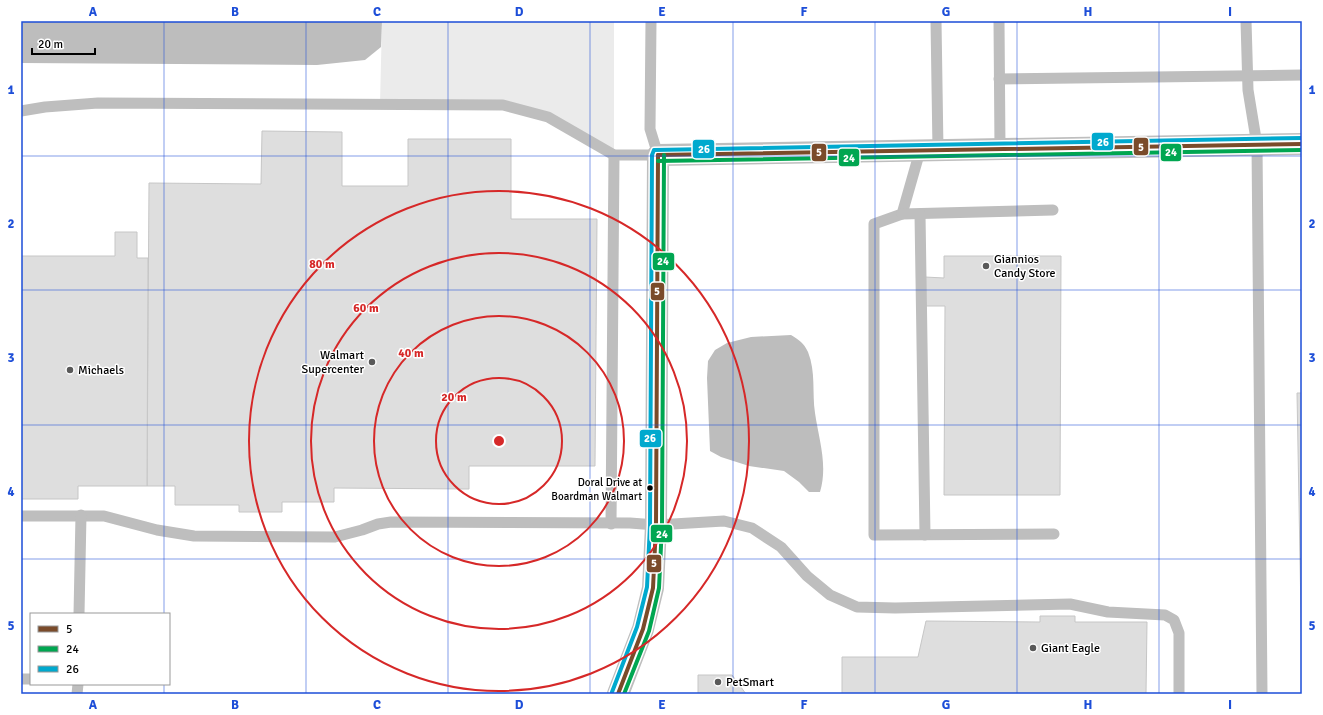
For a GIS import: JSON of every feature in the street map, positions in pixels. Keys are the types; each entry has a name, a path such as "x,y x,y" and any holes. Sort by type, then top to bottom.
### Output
{"street":[{"path":"618,694 643,629 653,588 656,525 658,156 1302,144"}],"lane":[{"path":"21,111 98,102 503,105 548,117 614,156 658,156 650,129 651,21"},
{"path":"902,214 929,151 936,21"},
{"path":"999,21 1000,149"},
{"path":"1246,21 1248,90 1257,145 1262,694"},
{"path":"999,79 1302,75"},
{"path":"611,524 614,156"},
{"path":"1053,210 902,214 874,224 874,535 1054,534"},
{"path":"920,214 925,535"},
{"path":"79,613 81,515"},
{"path":"21,516 104,516 157,530 194,536 335,537 391,522 656,525 724,521 752,528 781,548 806,576 830,595 857,607 903,608 1070,604 1108,612 1165,615 1174,620 1178,633 1179,694"}],"shaded area":[{"path":"21,21 382,21 381,47 365,60 317,65 21,63"},
{"path":"382,21 614,21 614,155 573,131 503,105 380,104"},
{"path":"791,335 805,346 812,367 814,405 823,462 820,492 809,492 799,482 784,471 749,466 721,457 710,451 707,378 708,361 715,350 727,343 751,337"}],"building":[{"name":"Walmart Supercenter","path":"262,131 342,132 342,186 408,186 408,139 511,139 511,219 597,219 595,466 469,466 469,489 334,488 334,502 282,502 282,512 239,512 239,505 175,505 175,486 147,486 149,183 261,184"},
{"path":"115,232 137,232 137,258 148,258 147,486 78,486 78,499 21,499 21,256 115,256"},
{"path":"944,256 1061,256 1060,495 944,495 945,306 925,306 925,277 944,278"},
{"path":"1297,393 1302,393 1302,670"},
{"name":"Giant Eagle","path":"1040,616 1075,616 1075,622 1147,622 1146,694 842,694 842,657 918,657 926,621 1040,622"},
{"name":"PetSmart","path":"698,675 732,675 746,694 698,694"}],"transit line":[{"name":"26","path":"612,692 637,627 647,587 650,525 652,155 654,150 1302,138"},
{"name":"5","path":"658,155 1302,144"},
{"name":"24","path":"658,161 1302,150"},
{"name":"5","path":"618,694 643,629 653,588 656,525 658,155"},
{"name":"24","path":"624,694 649,631 659,588 662,525 664,155"}],"place":[{"name":"Giannios Candy Store","path":"986,266"},
{"name":"Walmart Supercenter","path":"372,362"},
{"name":"Michaels","path":"70,370"},
{"name":"Doral Drive at Boardman Walmart","path":"650,488"},
{"name":"Giant Eagle","path":"1033,648"},
{"name":"PetSmart","path":"718,682"}]}
